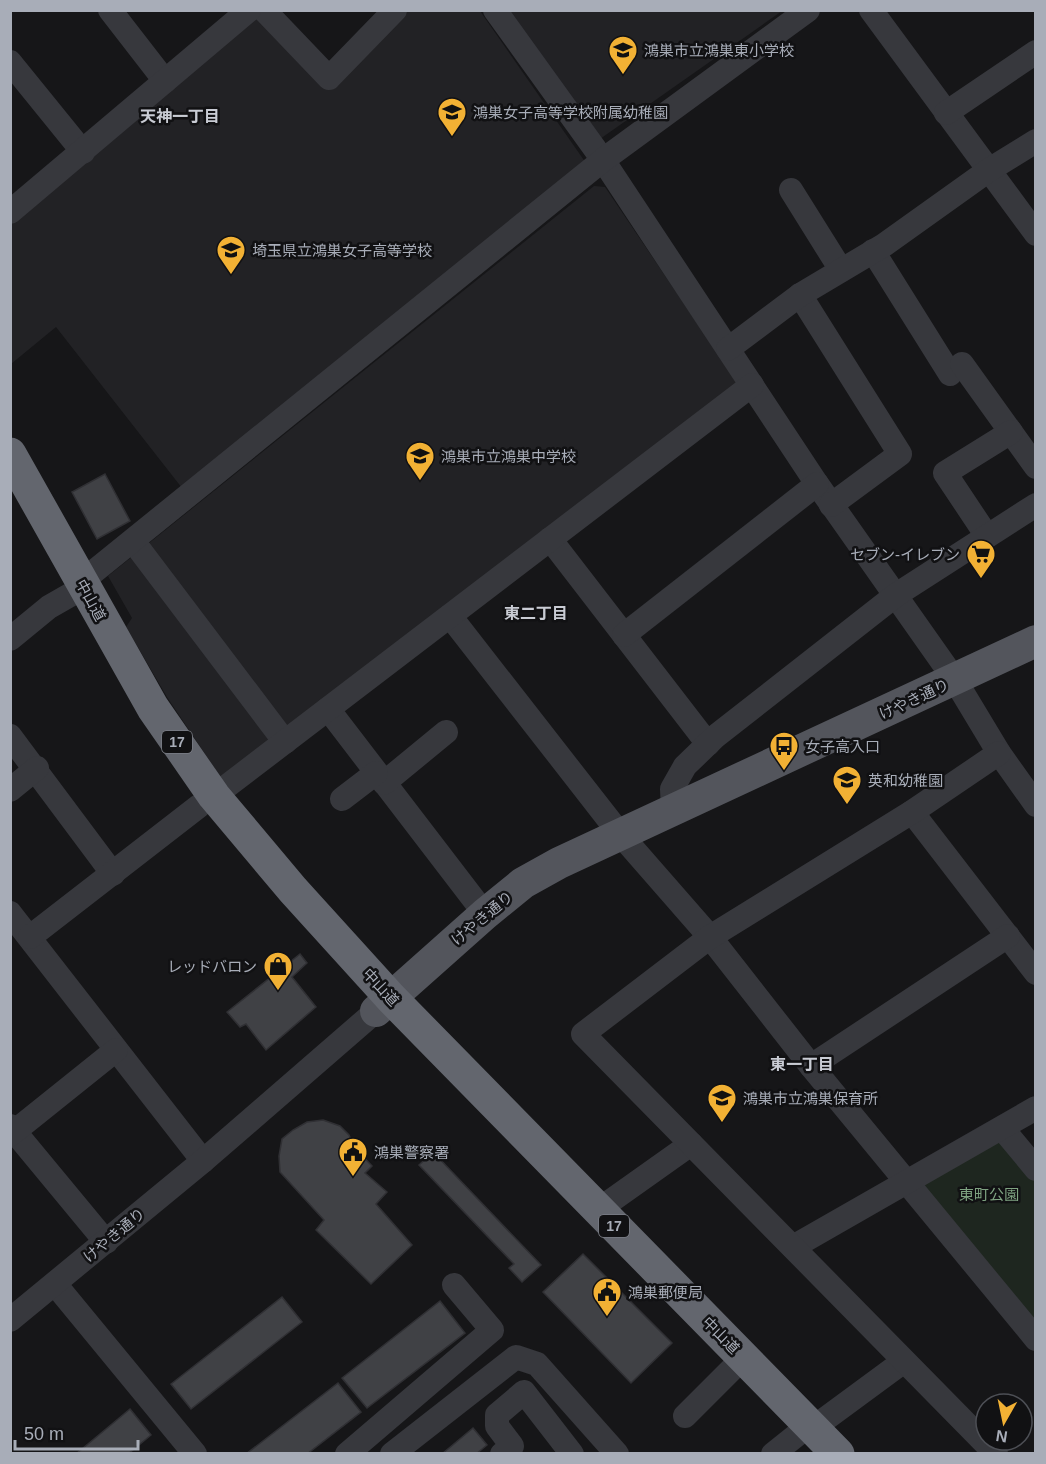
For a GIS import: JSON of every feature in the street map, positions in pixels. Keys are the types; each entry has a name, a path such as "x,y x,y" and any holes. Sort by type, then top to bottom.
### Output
{"highway":[{"name":"中山道","path":"10,454 75,588"},
{"name":"中山道","path":"10,488 153,708 240,861 293,924 383,1004 598,1210 800,1442"},
{"name":"中山道","path":"383,1004 800,1442 838,1454"}],"main road":[{"name":"けやき通り","path":"383,1004 485,914 524,883 559,863 1035,641"}],"street":[{"path":"110,10 165,81"},
{"path":"10,212 249,10"},
{"path":"264,10 330,78 395,10"},
{"path":"495,10 603,160 831,505 954,680 999,753 1032,792"},
{"path":"10,639 603,160 808,10"},
{"path":"871,10 1035,234"},
{"path":"946,113 1035,52"},
{"path":"10,62 83,152"},
{"path":"728,349 800,295 873,251 989,170 1035,141"},
{"path":"791,190 841,270"},
{"path":"873,251 956,369 1011,432 1035,467"},
{"path":"800,295 900,453 831,505"},
{"path":"30,937 752,385"},
{"path":"987,536 945,473 1011,432"},
{"path":"624,635 817,484"},
{"path":"673,810 672,789 685,766 708,744 896,595 1035,505"},
{"path":"550,539 708,744"},
{"path":"133,541 285,742"},
{"path":"450,616 620,834 710,937 811,1066 1035,1339"},
{"path":"327,709 485,914"},
{"path":"342,799 380,778 446,732"},
{"path":"10,736 37,768 113,874"},
{"path":"996,1454 583,1034 710,937 912,812 999,753"},
{"path":"10,790 37,768"},
{"path":"912,812 1035,973"},
{"path":"10,913 203,1161"},
{"path":"811,1066 1008,936"},
{"name":"けやき通り","path":"10,1320 203,1161 383,1004"},
{"path":"106,1242 12,1131 116,1050"},
{"path":"793,1247 1035,1108"},
{"path":"1002,1128 1035,1169"},
{"path":"598,1210 691,1144"},
{"path":"55,1284 195,1454"},
{"path":"347,1454 492,1330 454,1285"},
{"path":"384,1422 397,1450 516,1357 537,1364 617,1454"},
{"path":"800,1442 904,1361"},
{"path":"685,1416 732,1369"},
{"path":"510,1450 497,1426 497,1415 524,1392 572,1454"}],"shaded area":[{"name":"埼玉県立鴻巣女子高等学校","path":"403,11 480,11 588,166 182,488 56,327 11,364 11,223 260,13 331,86"},
{"name":"鴻巣市立鴻巣東小学校","path":"507,11 782,11 600,139"},
{"name":"鴻巣市立鴻巣中学校","path":"594,186 605,187 739,385 221,778 167,697 126,627 132,618 108,576"}],"green space":[{"name":"東町公園","path":"998,1137 1035,1178 1035,1324 922,1185"}],"building":[{"path":"105,474 130,521 97,539 72,492"},
{"name":"レッドバロン","path":"300,954 307,963 292,977 316,1007 266,1050 246,1024 240,1027 227,1012"},
{"path":"323,1120 340,1126 349,1135 354,1147 372,1166 365,1173 387,1192 376,1204 412,1245 371,1284 316,1230 324,1220 280,1172 279,1156 282,1139 307,1122"},
{"path":"433,1152 541,1265 522,1282 509,1268 514,1264 419,1165"},
{"name":"鴻巣郵便局","path":"583,1254 672,1343 631,1383 543,1292"},
{"path":"282,1297 302,1322 191,1409 171,1384"},
{"path":"440,1301 465,1333 367,1408 342,1378"},
{"path":"338,1383 361,1412 307,1454 246,1454"},
{"path":"130,1409 151,1435 128,1454 76,1454"},
{"path":"473,1428 487,1445 476,1454 442,1454"}],"place":[{"name":"鴻巣市立鴻巣東小学校","path":"623,76"},
{"name":"鴻巣女子高等学校附属幼稚園","path":"452,138"},
{"name":"埼玉県立鴻巣女子高等学校","path":"231,276"},
{"name":"鴻巣市立鴻巣中学校","path":"420,482"},
{"name":"セブン-イレブン","path":"981,580"},
{"name":"女子高入口","path":"784,772"},
{"name":"英和幼稚園","path":"847,806"},
{"name":"レッドバロン","path":"278,992"},
{"name":"鴻巣市立鴻巣保育所","path":"722,1124"},
{"name":"鴻巣警察署","path":"353,1178"},
{"name":"鴻巣郵便局","path":"607,1318"}],"district":[{"name":"天神一丁目","path":"180,116"},
{"name":"東二丁目","path":"536,613"},
{"name":"東一丁目","path":"802,1064"}]}
